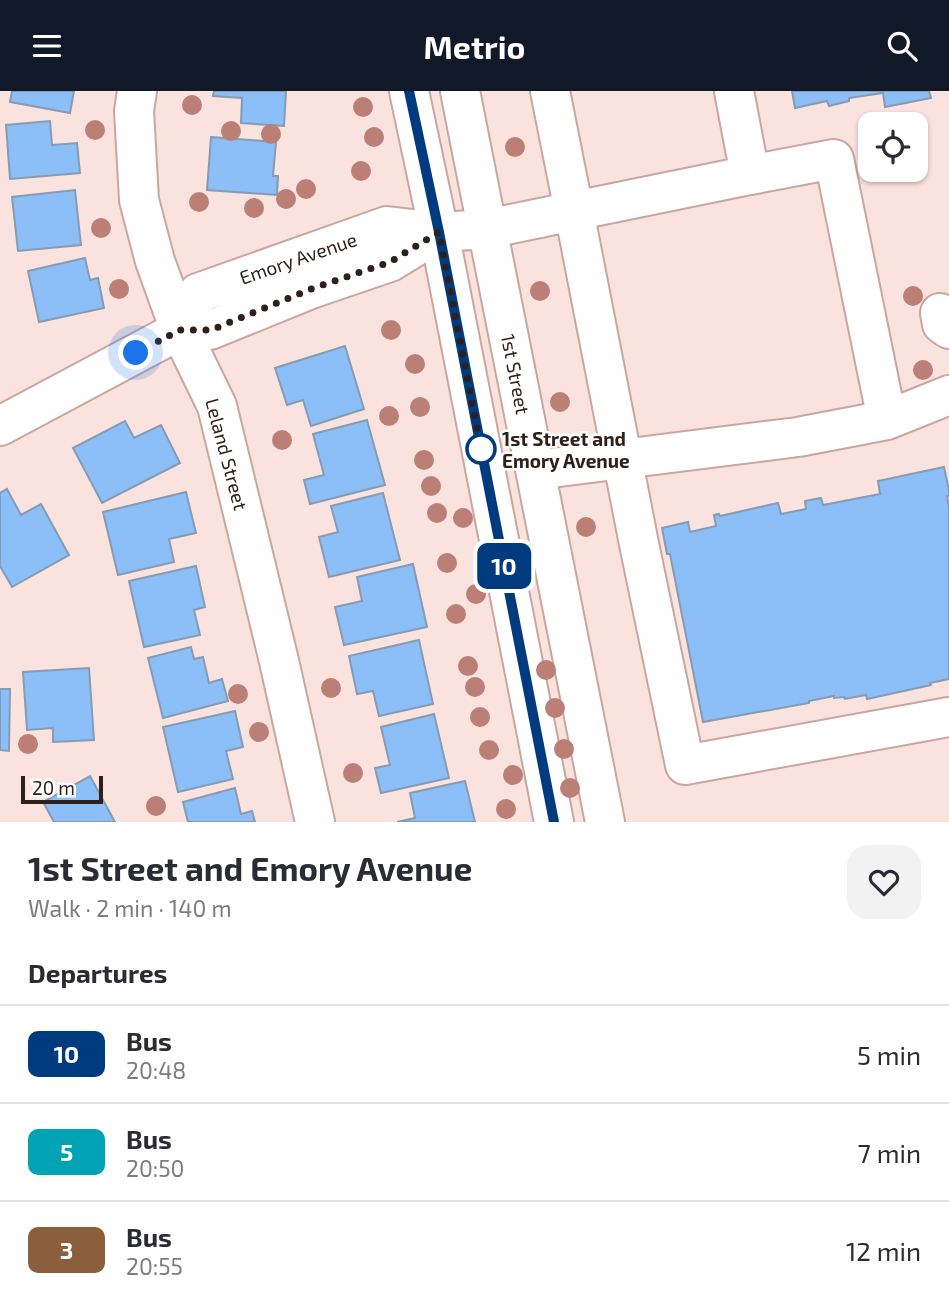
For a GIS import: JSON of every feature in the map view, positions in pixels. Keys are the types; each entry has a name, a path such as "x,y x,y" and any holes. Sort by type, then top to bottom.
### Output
{"street":[{"name":"Leland Street","path":"137,91 134,111 139,200 155,261 180,330 217,406 315,822"},
{"path":"409,91 554,822"},
{"name":"1st Street","path":"460,91 605,822"},
{"path":"550,91 685,765 949,717"},
{"path":"734,91 750,175"},
{"name":"Emory Avenue","path":"0,426 180,330 211,330 311,289 390,262 439,232 487,229 834,159 887,420"},
{"path":"536,470 785,439 887,420 949,395"}],"building":[{"path":"12,91 74,91 70,113 10,102"},
{"path":"214,91 286,91 284,126 241,123 242,98 213,96"},
{"path":"792,91 929,91 931,98 885,107 883,93 849,98 849,101 829,106 827,101 795,108"},
{"path":"50,121 52,145 77,143 80,173 10,179 6,125"},
{"path":"211,137 276,142 273,176 278,176 277,195 207,190"},
{"path":"75,190 81,245 18,251 12,197"},
{"path":"85,258 90,280 98,278 104,308 39,322 28,271"},
{"path":"345,346 364,409 311,426 303,400 287,405 275,368"},
{"path":"367,420 385,485 310,504 304,480 324,475 313,434"},
{"path":"125,421 134,438 161,425 180,463 102,503 73,448"},
{"path":"944,467 949,490 949,679 867,699 866,695 845,699 834,696 703,722 670,554 667,554 662,528 688,522 690,532 716,526 714,515 719,514 720,516 778,503 781,514 806,509 805,501 821,498 823,505 880,494 878,481"},
{"path":"7,489 21,515 41,504 69,555 12,587 0,566 0,493"},
{"path":"186,492 196,533 169,539 174,562 118,575 103,512"},
{"path":"383,493 400,560 329,577 319,537 338,532 331,506"},
{"path":"413,564 427,627 344,645 335,607 362,601 357,577"},
{"path":"196,566 205,607 194,610 200,635 144,647 129,581"},
{"path":"419,640 433,704 379,716 373,691 357,694 349,656"},
{"path":"191,647 194,659 203,657 209,683 222,679 228,701 163,718 148,658"},
{"path":"89,668 94,740 53,742 53,728 27,730 23,672"},
{"path":"0,689 10,689 9,751 0,750"},
{"path":"235,711 243,747 226,751 233,779 178,792 163,727"},
{"path":"434,714 449,778 381,793 375,768 390,765 381,727"},
{"path":"90,776 115,822 54,822 43,802"},
{"path":"465,781 475,822 397,822 415,818 410,793"},
{"path":"235,788 241,814 252,811 255,822 188,822 183,802"}],"bus line":[{"name":"10","path":"409,91 554,822"}],"place":[{"name":"1st Street and Emory Avenue","path":"481,449"}],"route":[{"path":"136,353 180,330 211,330 311,289 390,262 439,232 481,449"}]}
